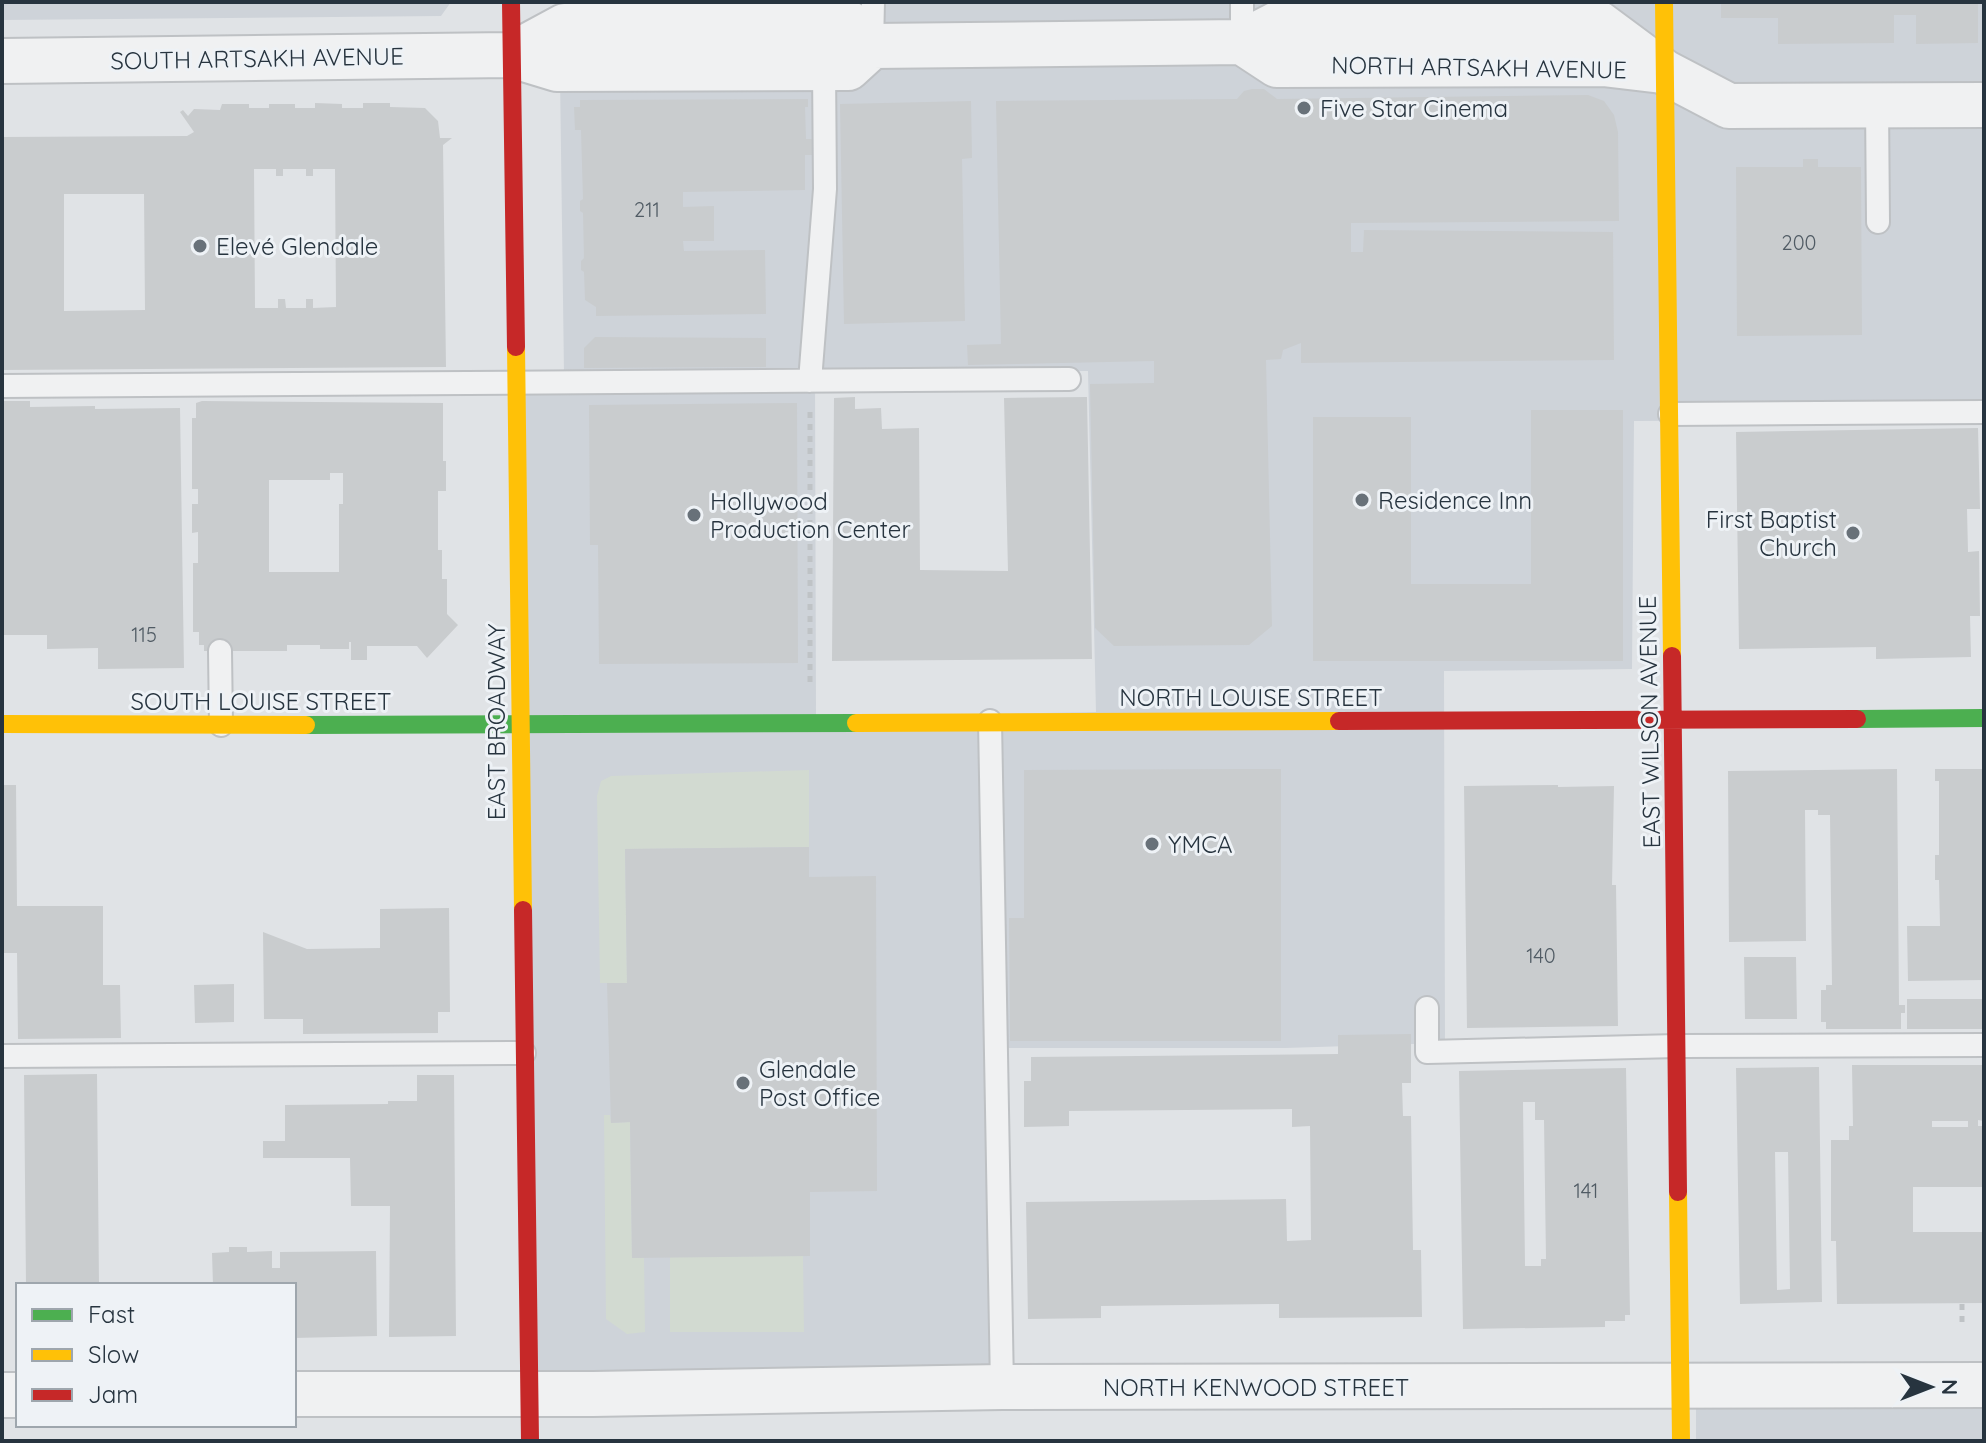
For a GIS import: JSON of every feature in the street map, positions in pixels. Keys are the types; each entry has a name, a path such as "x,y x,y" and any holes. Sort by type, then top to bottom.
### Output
{"street":[{"name":"EAST BROADWAY","path":"511,2 530,1441"},
{"name":"EAST WILSON AVENUE","path":"1664,2 1681,1441"},
{"name":"NORTH ARTSAKH AVENUE","path":"872,46 1242,22 1598,23 1664,72 1729,106 1984,105"},
{"path":"850,24 872,46 848,68 557,69 511,55 565,26 573,25 850,24"},
{"name":"SOUTH ARTSAKH AVENUE","path":"2,61 511,55"},
{"name":"NORTH LOUISE STREET","path":"519,725 1984,718"},
{"name":"SOUTH LOUISE STREET","path":"2,724 519,725"},
{"name":"NORTH KENWOOD STREET","path":"296,1394 1002,1387 1984,1385"}],"lane":[{"path":"872,46 873,2"},
{"path":"810,381 825,189 824,68"},
{"path":"1877,104 1878,222"},
{"path":"2,386 1069,379"},
{"path":"1670,414 1984,412"},
{"path":"220,651 221,725"},
{"path":"990,721 1002,1387"},
{"path":"1427,1008 1427,1052 1677,1046 1984,1045"},
{"path":"2,1056 524,1053"}],"path":[{"path":"810,381 810,723"},
{"path":"1962,1304 1962,1328"}],"shaded area":[{"path":"2,2 451,2 441,16 2,20"},
{"path":"559,2 1984,2 1984,419 1634,421 1632,669 1444,671 1445,1043 1285,1048 1000,1048 996,1408 532,1387 522,373 564,373","holes":["1088,371 1096,712 816,717 815,373"]},
{"path":"809,770 809,847 625,849 627,983 600,983 597,796 601,781 611,776"},
{"path":"604,1115 610,1115 611,1123 630,1122 632,1257 644,1258 645,1332 627,1334 606,1319"},
{"path":"803,1256 804,1332 670,1332 670,1257"},
{"path":"1984,1399 1984,1441 1696,1441 1696,1400"}],"building":[{"path":"1721,2 1978,2 1978,43 1916,44 1916,15 1894,15 1894,43 1778,44 1778,18 1721,18"},
{"path":"1264,89 1277,99 1588,95 1604,101 1614,115 1618,132 1619,221 1351,223 1351,252 1363,252 1364,230 1613,232 1614,360 1301,363 1301,343 1283,350 1281,359 1266,360 1272,626 1249,645 1114,646 1095,628 1090,384 1154,383 1154,361 968,365 967,345 1001,344 996,101 1237,99 1244,91"},
{"path":"808,99 808,107 805,107 806,139 817,139 817,155 805,155 805,190 683,192 683,207 714,206 714,241 683,241 684,251 765,250 766,314 596,316 596,307 585,300 584,272 581,270 584,258 583,213 580,211 580,201 583,199 581,130 575,130 574,107 580,107 580,100"},
{"path":"971,101 972,158 962,159 965,321 844,324 840,104"},
{"name":"Elevé Glendale","path":"315,103 363,108 363,103 390,103 390,107 425,108 438,121 440,138 452,138 443,145 446,367 2,370 2,137 187,136 194,132 180,112 183,110 188,116 194,109 220,110 222,104 269,108 269,104 295,104 295,108 315,108","holes":["254,169 276,169 276,176 283,176 283,169 306,169 306,176 313,176 313,169 335,169 336,307 313,308 313,299 306,299 306,308 286,308 285,299 278,299 278,308 255,308","64,194 144,194 145,310 64,311"]},
{"path":"1803,159 1818,159 1818,167 1861,167 1862,335 1737,336 1736,167 1803,167"},
{"path":"595,337 766,338 766,367 584,368 584,348"},
{"path":"855,397 855,409 881,408 882,429 919,428 920,570 1008,571 1004,398 1087,397 1092,659 832,661 834,398"},
{"path":"2,401 30,401 30,407 180,408 184,668 98,669 98,648 47,649 47,635 2,635"},
{"path":"196,403 443,403 446,491 438,491 438,550 442,550 442,579 447,579 447,614 458,625 427,658 417,646 367,646 367,660 351,660 351,642 349,649 287,645 287,651 204,651 204,645 199,645 199,632 193,632 193,563 198,563 198,532 192,533 192,504 198,504 198,489 192,489 192,418 196,418","holes":["330,473 343,473 343,504 339,504 339,572 269,572 269,480 330,480"]},
{"name":"Hollywood Production Center","path":"797,403 798,663 599,664 598,545 590,545 589,405"},
{"name":"Residence Inn","path":"1531,410 1623,410 1623,661 1313,661 1313,417 1411,417 1411,584 1531,584"},
{"name":"First Baptist Church","path":"1978,428 1980,509 1967,509 1968,552 1979,551 1980,616 1970,616 1971,657 1876,659 1876,647 1739,649 1736,432"},
{"name":"YMCA","path":"1281,769 1281,1041 1010,1041 1009,918 1024,918 1024,770"},
{"path":"1897,769 1899,1005 1905,1005 1905,1013 1901,1013 1901,1029 1826,1029 1826,1022 1821,1022 1821,990 1826,990 1826,985 1832,985 1830,815 1818,815 1818,810 1805,810 1806,941 1729,942 1728,771"},
{"path":"1935,769 1984,769 1984,980 1908,981 1907,926 1940,926 1939,880 1935,880 1935,855 1939,855 1939,781 1935,781"},
{"path":"2,785 16,785 17,906 103,906 103,985 120,985 121,1038 18,1039 17,953 2,953"},
{"path":"1464,786 1614,786 1612,885 1616,885 1618,1026 1467,1028"},
{"name":"Glendale Post Office","path":"809,847 809,877 876,876 877,1191 810,1192 810,1256 632,1258 630,1122 611,1123 607,983 627,983 625,849"},
{"path":"449,908 450,1012 438,1012 438,1033 303,1034 303,1019 264,1019 263,932 307,949 380,948 380,909"},
{"path":"1744,957 1796,957 1797,1019 1745,1019"},
{"path":"234,984 234,1022 195,1023 194,985"},
{"path":"1907,999 1984,999 1984,1029 1907,1029"},
{"path":"1411,1034 1411,1083 1402,1083 1403,1116 1411,1116 1413,1250 1421,1250 1422,1317 1279,1318 1279,1304 1101,1306 1101,1318 1028,1319 1026,1202 1286,1199 1287,1241 1311,1240 1310,1126 1292,1127 1292,1109 1069,1111 1069,1126 1024,1127 1024,1081 1031,1081 1031,1057 1338,1054 1338,1035"},
{"path":"1852,1065 1984,1065 1984,1121 1978,1120 1978,1126 1984,1126 1984,1187 1913,1187 1913,1232 1984,1232 1984,1303 1837,1304 1836,1241 1831,1241 1831,1140 1849,1140 1849,1126 1853,1126","holes":["1932,1121 1968,1121 1968,1127 1932,1127"]},
{"path":"1819,1067 1822,1302 1740,1304 1736,1068","holes":["1775,1152 1788,1152 1790,1289 1777,1290"]},
{"path":"1626,1068 1630,1315 1625,1315 1625,1321 1605,1321 1605,1327 1463,1329 1459,1071","holes":["1523,1102 1535,1102 1535,1120 1544,1120 1546,1259 1541,1259 1541,1266 1525,1266"]},
{"path":"97,1074 99,1283 26,1283 24,1075"},
{"path":"417,1075 454,1075 456,1336 389,1337 390,1206 351,1206 350,1158 263,1158 263,1141 285,1141 285,1105 417,1101"},
{"path":"229,1247 247,1247 247,1252 272,1251 272,1268 280,1268 280,1252 376,1251 377,1336 296,1338 296,1283 213,1283 212,1253 229,1252"}],"traffic: fast":[{"path":"1857,719 1984,718"},
{"path":"306,725 856,723"}],"traffic: slow":[{"path":"1664,2 1672,656"},
{"path":"516,347 523,910"},
{"path":"856,723 1339,721"},
{"path":"2,724 306,725"},
{"path":"1678,1192 1681,1441"}],"traffic: jam":[{"path":"511,2 516,347"},
{"path":"1672,656 1678,1192"},
{"path":"1339,721 1857,719"},
{"path":"523,910 530,1441"}],"place":[{"name":"Five Star Cinema","path":"1304,108"},
{"name":"Elevé Glendale","path":"200,246"},
{"name":"Residence Inn","path":"1362,500"},
{"name":"Hollywood Production Center","path":"694,515"},
{"name":"First Baptist Church","path":"1853,533"},
{"name":"YMCA","path":"1152,844"},
{"name":"Glendale Post Office","path":"743,1083"}]}
